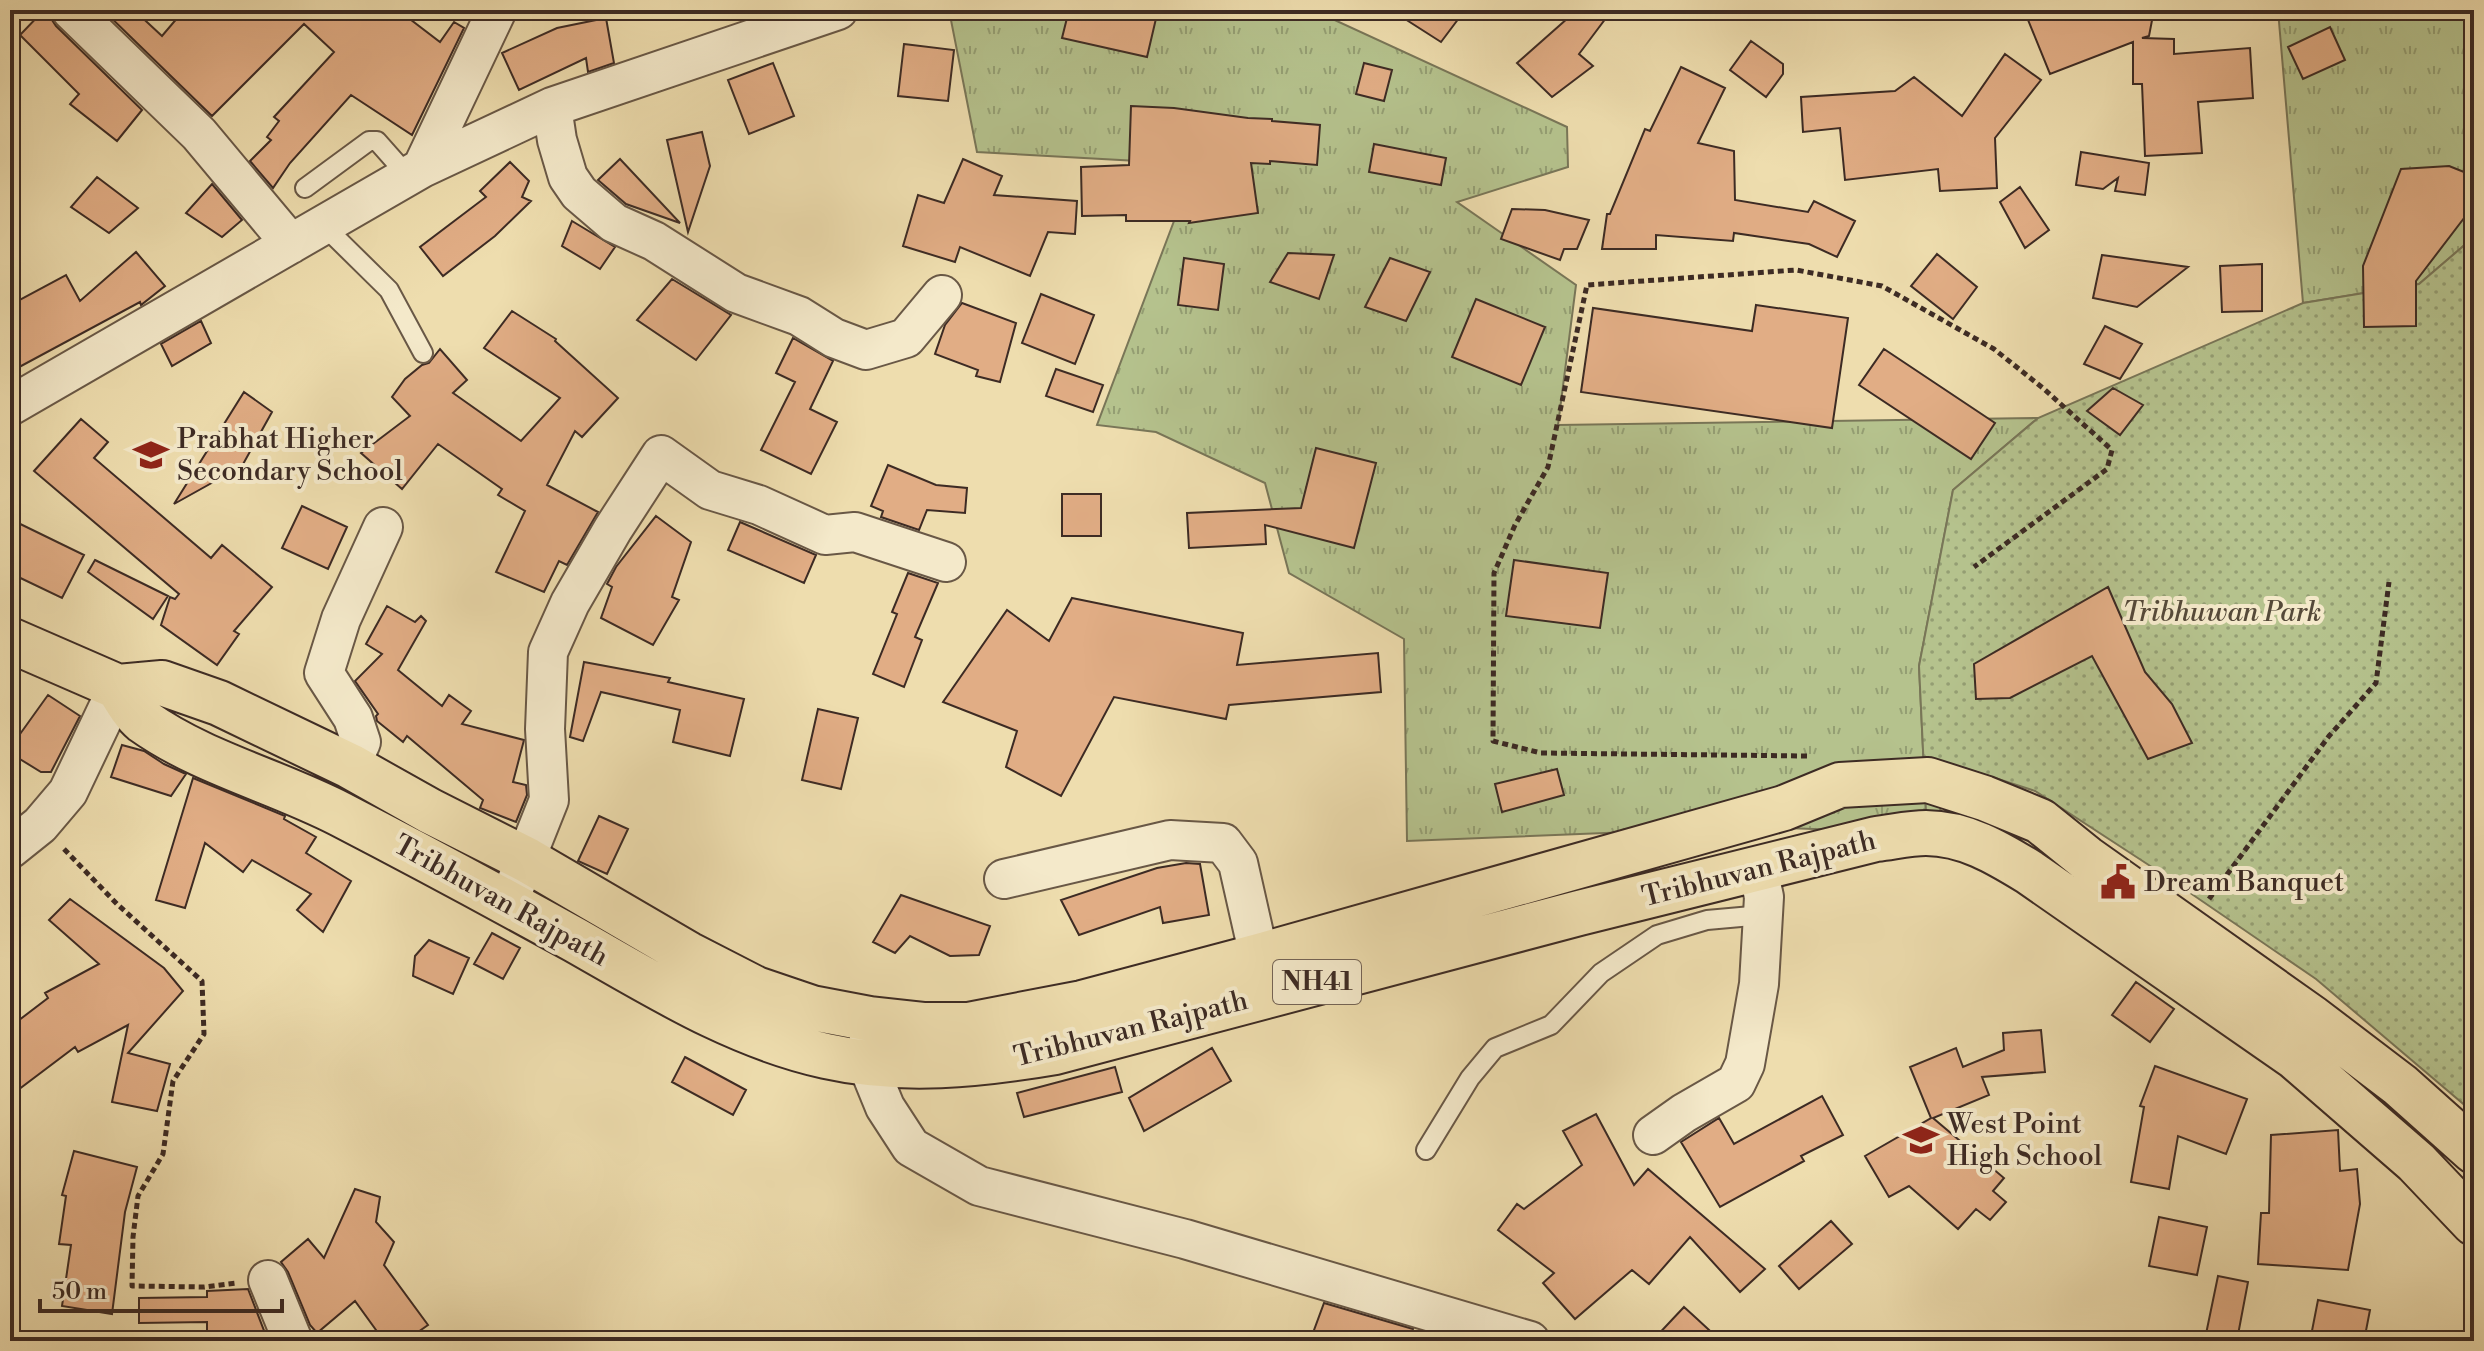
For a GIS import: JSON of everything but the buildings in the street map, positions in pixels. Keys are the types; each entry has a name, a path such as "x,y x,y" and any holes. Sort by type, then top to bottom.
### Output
{"highway":[{"name":"Tribhuvan Rajpath","path":"10,640 118,687 162,683 219,703 350,766 527,860 688,954 756,989 812,1008 925,1025 968,1025 1082,1003 1784,808 1840,785 1928,780 2040,821 2086,858 2325,1027 2400,1085 2462,1140"},
{"name":"Tribhuvan Rajpath","path":"118,687 140,719 169,737 324,806 508,903 706,1014 766,1039 827,1057 867,1063 941,1067 1055,1052 1579,913 1876,839 1927,833 1959,838 1991,849 2029,872 2295,1057 2416,1162 2474,1223"},
{"path":"2416,1162 2462,1140"}],"street":[{"path":"71,10 307,235"},
{"path":"415,172 497,10"},
{"path":"10,406 415,172 552,107 838,10"},
{"path":"552,107 557,140 568,177 579,193 614,223 654,241 736,293 799,316 834,338 866,350 906,338 942,295"},
{"path":"508,903 549,800 545,729 548,652 570,603 661,455 710,490 759,505 825,535 855,532 946,562"},
{"path":"350,766 361,742 353,718 324,673 341,619 383,527"},
{"path":"10,849 40,825 68,792 118,687"},
{"path":"1004,879 1170,840 1223,843 1238,863 1259,956"},
{"path":"1653,1135 1736,1083 1745,1064 1759,984 1764,897 1758,869"},
{"path":"870,1019 867,1063 885,1107 911,1147 979,1186 1185,1239 1530,1341"},
{"path":"268,1280 293,1341"}],"lane":[{"path":"305,188 369,141 377,141 415,172"},
{"path":"307,235 389,290 423,353"},
{"path":"1426,1150 1470,1078 1495,1048 1551,1025 1601,973 1657,935 1707,920 1763,915"}],"path":[{"path":"1818,756 1541,753 1493,741 1494,573 1515,525 1548,467 1587,285 1796,270 1882,286 1994,349 2112,450 2107,469 1974,567"},
{"path":"2188,929 2329,736 2376,683 2389,582"},
{"path":"40,825 117,904 202,981 204,1034 173,1081 163,1154 138,1196 132,1286 204,1287 268,1280"}],"green space":[{"path":"949,10 1313,10 1567,127 1568,167 1457,202 1576,285 1558,425 2038,418 1953,490 1919,666 1927,833 1754,827 1407,841 1404,639 1289,573 1265,483 1156,432 1097,425 1174,221 1174,163 977,152"},
{"path":"2278,10 2474,10 2474,237 2419,284 2303,303"},
{"name":"Tribhuwan Park","path":"2474,237 2474,1113 2316,979 2035,791 1964,768 1927,833 1919,666 1953,490 2038,418 2303,303 2419,284"}],"place":[{"name":"Prabhat Higher Secondary School","path":"151,455"},
{"name":"Dream Banquet","path":"2118,882"},
{"name":"West Point High School","path":"1921,1140"}]}
